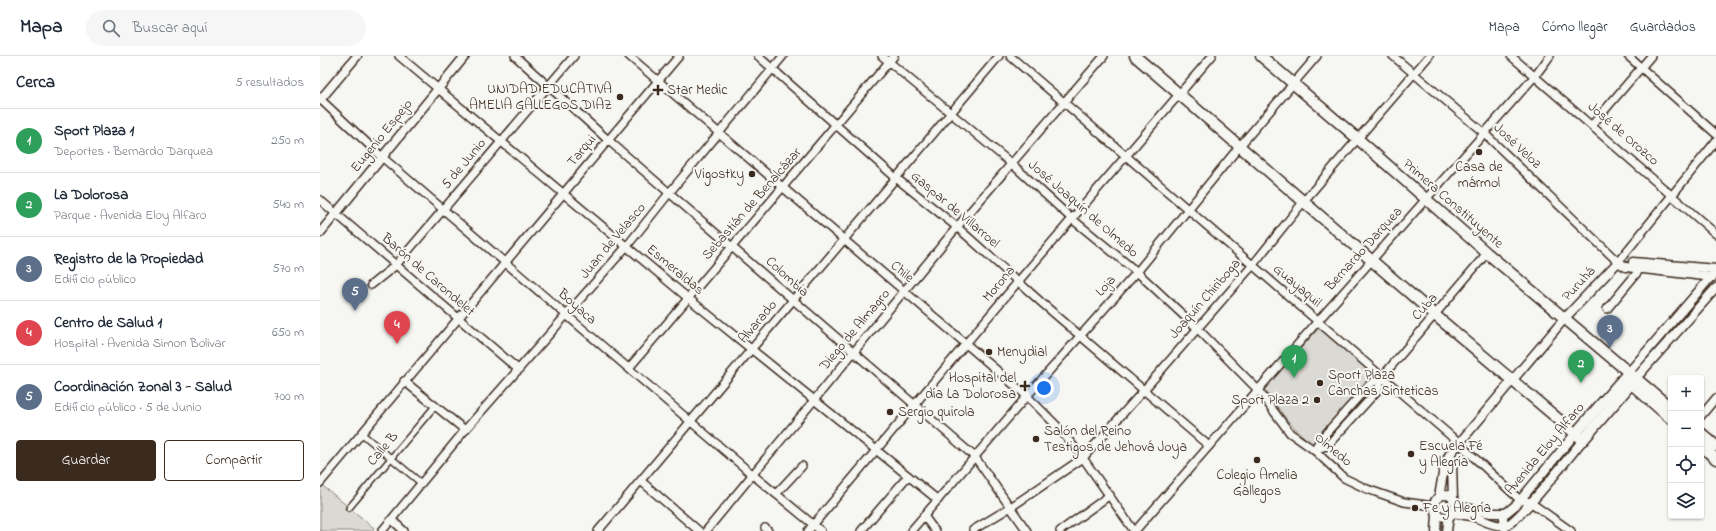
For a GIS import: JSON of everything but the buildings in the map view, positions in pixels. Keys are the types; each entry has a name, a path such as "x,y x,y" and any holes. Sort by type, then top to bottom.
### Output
{"main road":[{"path":"1135,56 1239,147 1372,259 1436,316 1579,436"},
{"name":"Primera Constituyente","path":"1261,56 1358,138 1487,253 1565,318 1630,378"},
{"path":"1630,378 1668,406"},
{"path":"1630,378 1668,416"},
{"name":"Avenida Eloy Alfaro","path":"1579,436 1630,378"},
{"path":"1704,436 1716,446"},
{"path":"1702,447 1716,459"}],"street":[{"path":"320,100 357,56"},
{"name":"Esmeraldas","path":"399,56 688,298 938,500"},
{"name":"Eugenio Espejo","path":"320,233 465,56"},
{"name":"Colombia","path":"515,56 608,140 733,246 853,353 976,457 1027,531"},
{"name":"5 de Junio","path":"371,286 396,265 574,56"},
{"name":"Chile","path":"629,56 1027,396 1058,427 1110,495 1135,531"},
{"name":"Tarqui","path":"320,483 404,381 679,56"},
{"name":"Gaspar de Villarroel","path":"758,56 837,124 896,178 958,227 1018,281 1209,446"},
{"name":"Juan de Velasco","path":"382,531 465,430 627,246 783,56"},
{"name":"José Joaquín de Olmedo","path":"882,56 892,59 950,114 1012,164 1072,219 1137,272 1197,328 1258,390"},
{"name":"Alvarado","path":"598,531 999,56"},
{"name":"Guayaquil","path":"1010,56 1252,266 1318,321 1459,444 1520,500"},
{"name":"Diego de Almagro","path":"706,531 753,475 813,399 1063,102 1104,56"},
{"name":"Morona","path":"808,531 1018,281 1212,56"},
{"name":"Loja","path":"911,531 1080,335 1137,272 1239,147 1317,56"},
{"name":"José Veloz","path":"1393,56 1484,133 1618,262"},
{"name":"Joaquín Chiriboga","path":"974,530 1011,507 1082,458 1144,390 1252,266 1304,201 1429,56"},
{"name":"José de Orozco","path":"1511,56 1716,233"},
{"name":"Bernardo Darquea","path":"1135,531 1372,259 1535,76 1550,56"},
{"path":"1628,56 1716,134"},
{"path":"1592,125 1651,56"},
{"name":"Sebastián de Benalcázar","path":"628,368 892,59"},
{"name":"Boyaca","path":"320,100 382,156 628,368 821,531"},
{"name":"Puruhá","path":"1450,454 1565,318 1618,262 1716,141"},
{"name":"Barón de Carondelet","path":"320,200 519,370"},
{"name":"Cuba","path":"1314,450 1320,440 1370,384 1382,377 1436,316 1487,253"},
{"path":"1618,262 1626,267 1714,274"},
{"path":"1618,262 1666,264 1714,274"},
{"path":"1606,310 1641,268"},
{"name":"Avenida Eloy Alfaro","path":"1630,378 1714,274"},
{"name":"Avenida Eloy Alfaro","path":"1630,378 1716,288"},
{"name":"Cuba","path":"1314,450 1328,446 1378,390 1382,377"},
{"path":"404,381 465,430"},
{"name":"Olmedo","path":"1258,390 1290,433 1314,450 1344,478 1367,489 1404,502 1435,510"},
{"path":"1704,412 1716,398"},
{"name":"Calle B","path":"349,508 435,406"},
{"path":"361,433 421,483"},
{"name":"Avenida Eloy Alfaro","path":"1452,509 1503,514 1511,510 1579,436"},
{"name":"Avenida Eloy Alfaro","path":"1505,527 1516,519 1530,502 1579,436"},
{"path":"1436,531 1435,510 1439,497 1445,462 1450,454"},
{"path":"1446,531 1452,509 1452,462 1450,454"},
{"path":"776,494 802,466"},
{"path":"861,531 908,476"},
{"path":"641,481 699,531"},
{"path":"1060,531 1110,495"},
{"path":"1439,497 1446,496 1452,509 1492,524 1505,527 1503,514"},
{"path":"1520,500 1530,502 1571,531"},
{"path":"1435,510 1443,517 1452,509"},
{"path":"924,516 935,531"},
{"path":"392,520 404,531"}],"shaded area":[{"name":"Sport Plaza Canchas Sinteticas","path":"1319,328 1376,377 1314,447 1287,420 1264,389"},
{"path":"323,486 374,528 372,531 320,531 320,489"}],"place":[{"name":"Star Medic","path":"658,90"},
{"name":"UNIDAD EDUCATIVA AMELIA GALLEGOS DIAZ","path":"620,97"},
{"name":"Casa de mármol","path":"1479,152"},
{"name":"Vigostky","path":"752,174"},
{"name":"Coordinación Zonal 3 - Salud","path":"355,311"},
{"name":"Centro de Salud 1","path":"397,344"},
{"name":"Registro de la Propiedad","path":"1610,348"},
{"name":"Menydial","path":"989,352"},
{"name":"Sport Plaza 1","path":"1294,378"},
{"name":"Sport Plaza Canchas Sinteticas","path":"1320,383"},
{"name":"La Dolorosa","path":"1581,383"},
{"name":"Hospital del día La Dolorosa","path":"1025,386"},
{"name":"Sport Plaza 2","path":"1317,400"},
{"name":"Sergio quirola","path":"890,412"},
{"name":"Salón del Reino Testigos de Jehová Joya","path":"1036,439"},
{"name":"Escuela Fé y Alegría","path":"1411,454"},
{"name":"Colegio Amelia Gallegos","path":"1257,460"},
{"name":"Fe y Alegría","path":"1415,508"}]}
